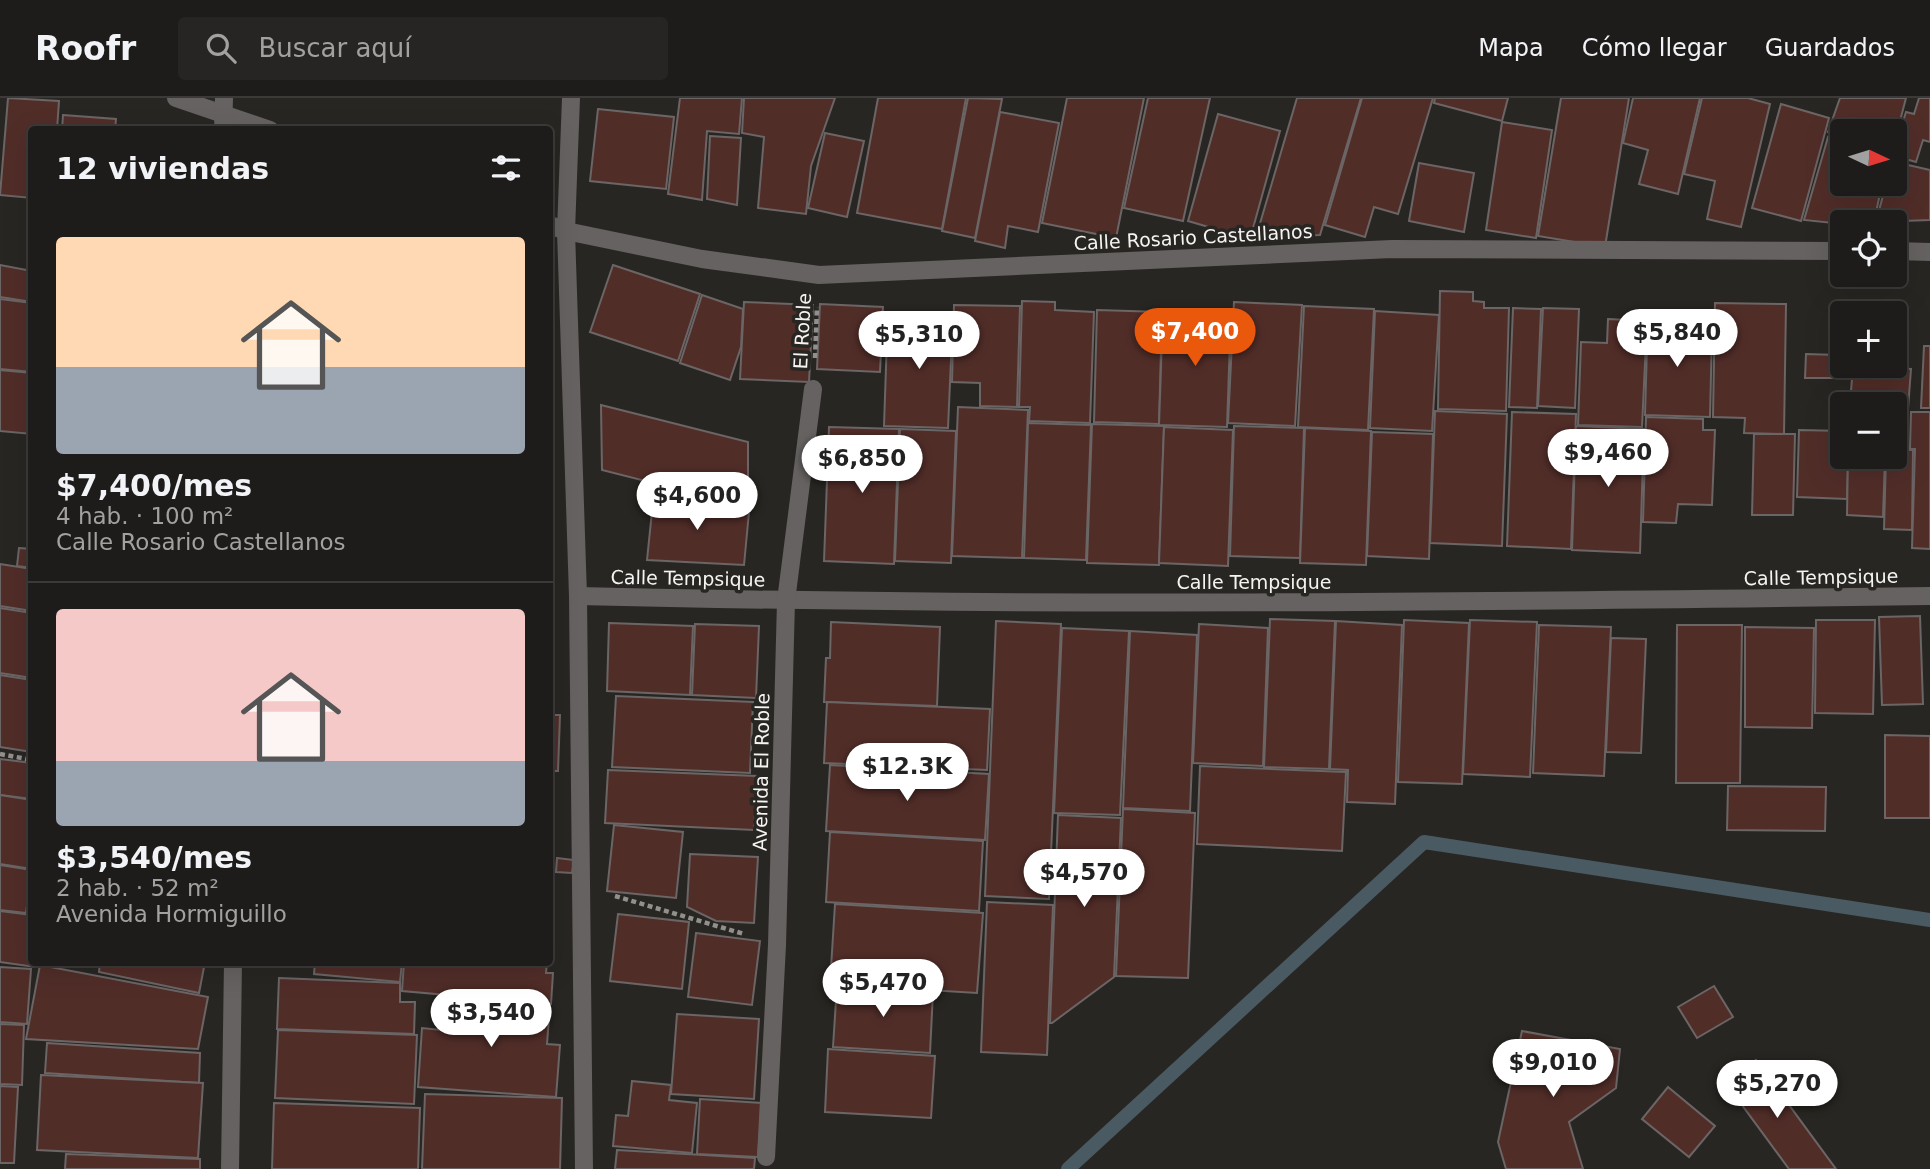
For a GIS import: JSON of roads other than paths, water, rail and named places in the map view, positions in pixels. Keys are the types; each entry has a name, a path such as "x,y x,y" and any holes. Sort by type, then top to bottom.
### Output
{"street":[{"path":"176,98 258,126"},
{"path":"571,98 558,228 578,596 584,1169"},
{"name":"Calle Rosario Castellanos","path":"558,228 702,259 819,275 1392,249 1830,251"},
{"path":"1907,251 1930,252"},
{"name":"Avenida El Roble","path":"766,1157 778,945 786,601 813,389"},
{"name":"Calle Tempsique","path":"578,596 786,601 1328,604 1930,596"},
{"path":"230,1169 233,966"}],"waterway":[{"path":"1068,1169 1424,842 1930,920"}]}
